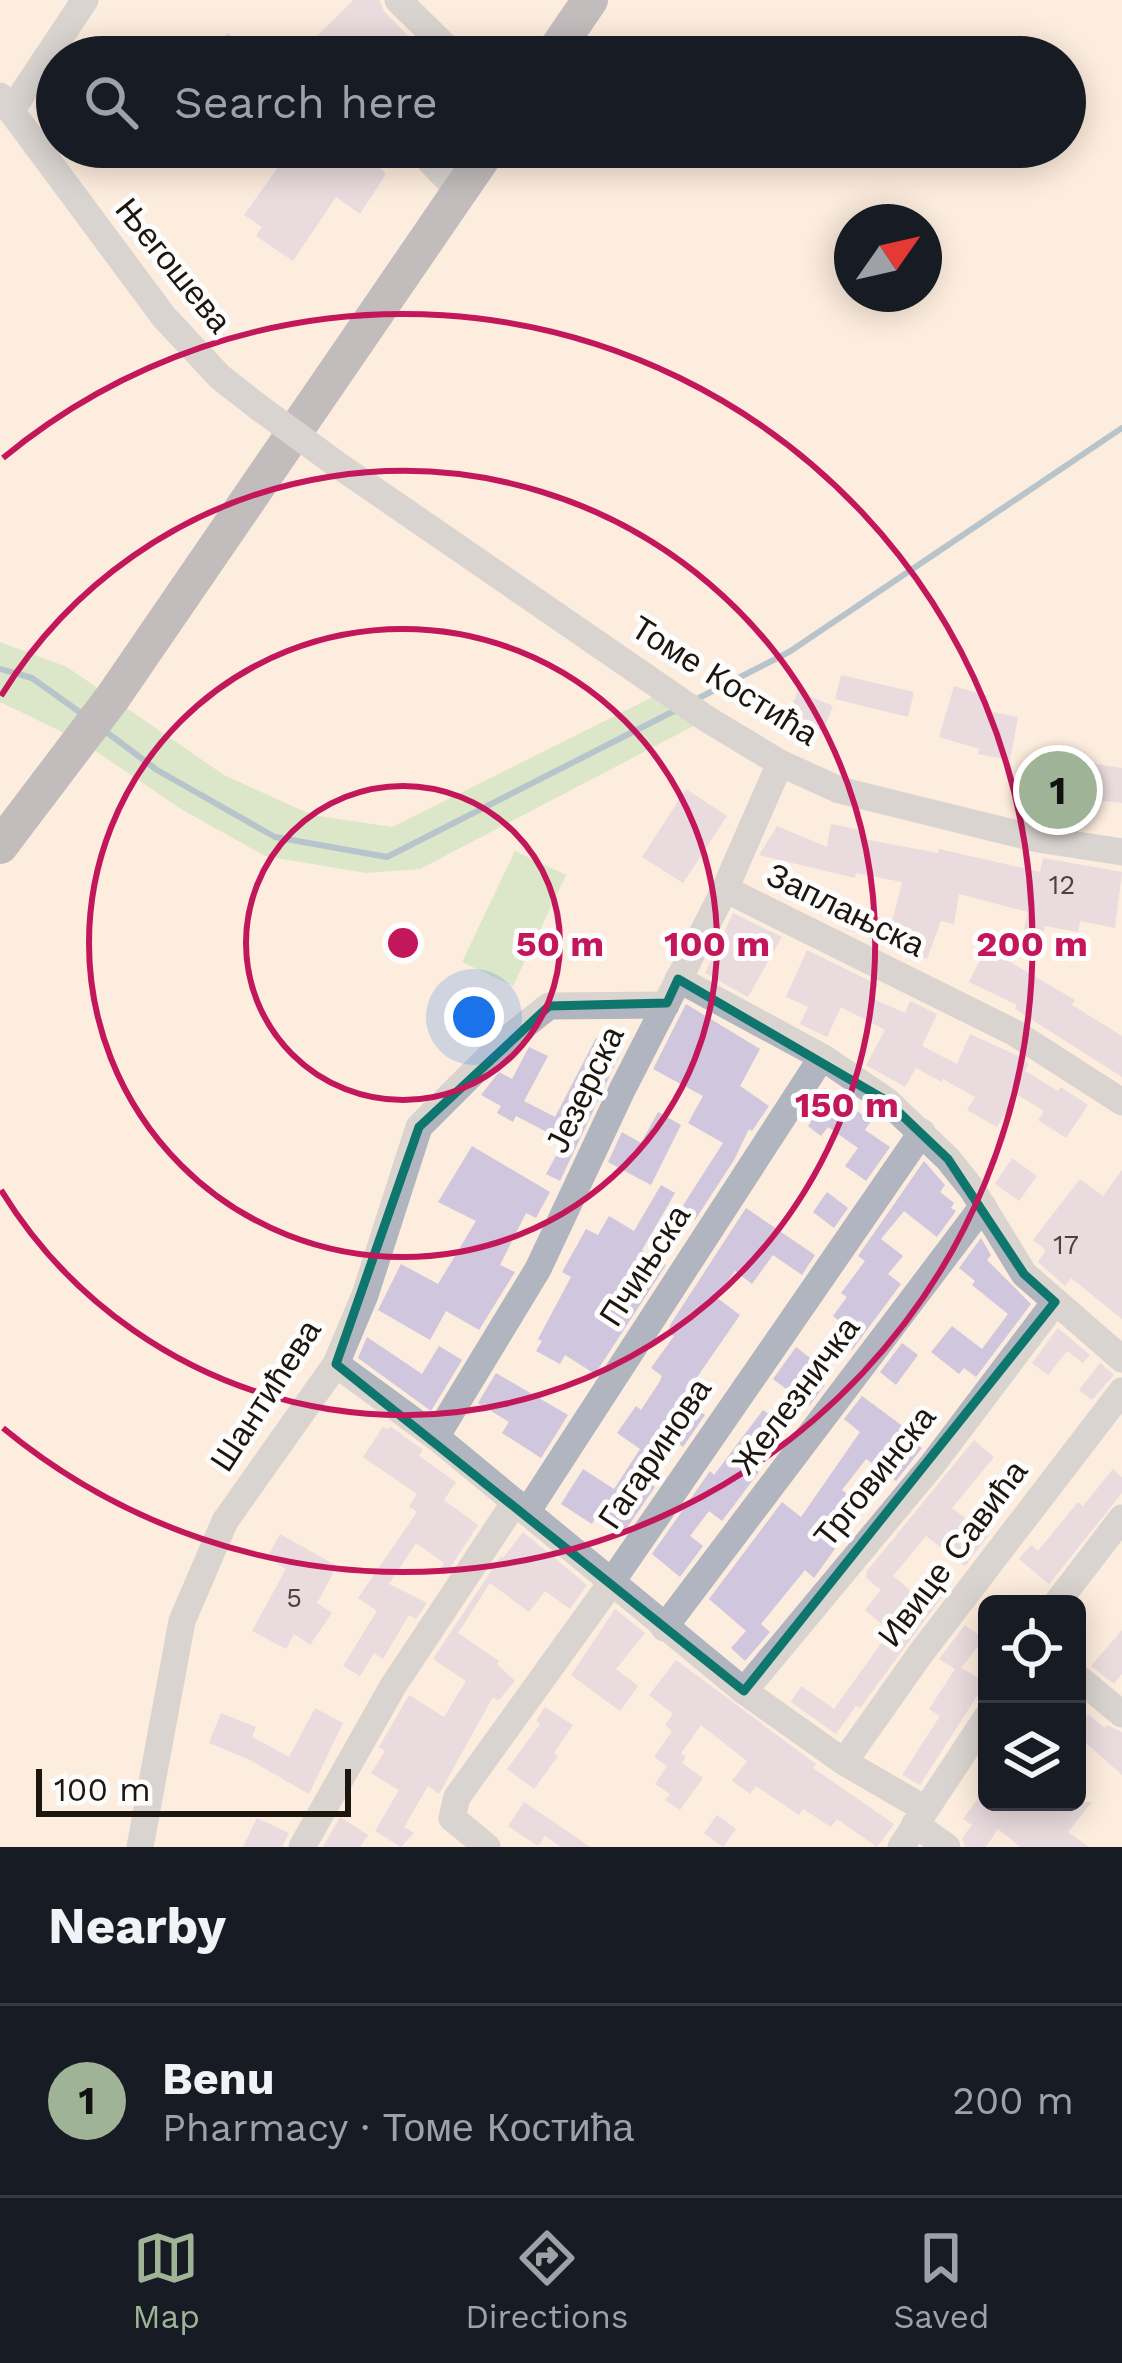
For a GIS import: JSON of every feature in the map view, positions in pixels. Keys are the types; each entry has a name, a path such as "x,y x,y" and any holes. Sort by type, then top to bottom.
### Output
{"main road":[{"path":"565,36 590,0"},
{"path":"0,846 113,697 476,168"}],"street":[{"path":"57,36 85,0"},
{"path":"398,0 435,36"},
{"path":"5,104 36,64"},
{"name":"Његошева","path":"5,104 36,146"},
{"name":"Његошева","path":"53,168 164,317 220,377 335,463"},
{"path":"438,168 460,192"},
{"name":"Томе Костића","path":"335,463 699,713 780,763 839,790 1038,839 1122,852"},
{"name":"Језерска","path":"436,1437 538,1269 725,890 780,763"},
{"name":"Заплањска","path":"725,890 971,1010 1122,1102"},
{"path":"678,979 822,1057 887,1101 948,1159 1024,1274 1122,1359"},
{"name":"Шантићева","path":"140,1847 182,1621 225,1521 336,1364 365,1295 419,1127 521,1027 549,1006 666,1005"},
{"name":"Пчињска","path":"302,1847 393,1686 520,1507 822,1057"},
{"name":"Гагаринова","path":"488,1847 452,1817 470,1778 922,1132"},
{"name":"Железничка","path":"664,1628 983,1206"},
{"name":"Трговинска","path":"744,1690 932,1465 1055,1302"},
{"path":"336,1364 436,1437 664,1628 844,1762 913,1826 946,1847"},
{"name":"Ивице Савића","path":"844,1762 921,1653 1122,1391"},
{"path":"1065,1595 1113,1548 1122,1517"},
{"path":"1086,1684 1122,1714"},
{"path":"913,1826 978,1730"}],"highlighted area":[{"path":"678,979 887,1101 948,1159 1024,1274 1055,1302 744,1691 336,1364 419,1127 549,1006 667,1003"}],"green space":[{"path":"0,642 67,667 224,775 312,815 392,827 667,690 707,719 420,869 366,873 265,856 181,809 81,741 0,702"},
{"path":"515,851 566,875 513,986 462,962"}],"building":[{"path":"353,0 379,0 385,13 409,36 319,36"},
{"path":"277,168 380,168 386,174 360,214 336,197 293,261 256,236 262,227 244,215"},
{"path":"841,675 914,692 908,717 835,699"},
{"path":"954,686 988,696 983,710 1018,717 1010,760 978,754 979,749 939,737"},
{"path":"798,691 833,706 823,731 788,715"},
{"path":"1057,758 1122,768 1122,803 1052,795"},
{"path":"686,789 727,816 683,883 642,857"},
{"path":"831,824 865,831 863,839 938,853 939,849 1040,872 1043,858 1122,872 1115,928 1080,921 1078,932 1045,926 1041,943 1022,938 1028,912 959,894 954,924 941,921 927,959 845,929 852,908 892,922 902,882 856,873 855,878 759,855 777,826 827,847"},
{"path":"733,913 782,937 748,997 705,973"},
{"path":"986,948 1075,1000 1072,1005 1122,1036 1122,1077 1015,1009 1017,1005 969,982"},
{"path":"807,950 878,985 871,998 905,1013 910,1001 937,1014 922,1046 957,1064 970,1034 1018,1056 1029,1064 1025,1071 1088,1105 1066,1138 1038,1120 1044,1111 1016,1094 997,1127 967,1110 975,1097 943,1079 916,1068 905,1087 866,1065 885,1030 841,1007 827,1037 800,1024 808,1007 786,997"},
{"path":"686,1004 760,1049 740,1086 769,1106 749,1129 695,1220 680,1210 723,1143 688,1123 703,1096 653,1069"},
{"path":"596,1038 621,1052 560,1181 546,1174 564,1141 516,1116 513,1122 497,1113 501,1106 481,1095 499,1072 512,1079 529,1047 548,1056 524,1101 555,1117"},
{"path":"825,1088 871,1121 865,1130 890,1147 866,1181 845,1166 858,1148 828,1127 821,1136 808,1126 811,1122 805,1118"},
{"path":"658,1112 681,1125 651,1185 608,1162 622,1132 641,1143"},
{"path":"472,1146 550,1192 536,1218 526,1213 500,1265 515,1272 479,1330 446,1311 430,1340 378,1310 401,1264 438,1284 476,1221 438,1202"},
{"path":"1012,1158 1037,1176 1019,1201 995,1184"},
{"path":"924,1161 945,1185 940,1192 954,1203 951,1208 956,1211 937,1237 904,1211 881,1239 903,1256 888,1274 901,1284 852,1350 841,1342 850,1330 833,1316 847,1297 841,1293 865,1261 858,1256"},
{"path":"1122,1170 1122,1319 1071,1278 1065,1286 1038,1262 1046,1250 1033,1240 1080,1179 1103,1196"},
{"path":"661,1185 675,1193 642,1250 666,1265 595,1374 565,1355 560,1364 536,1351 571,1277 562,1272 586,1229 598,1235 609,1216 634,1231"},
{"path":"827,1192 848,1208 834,1228 813,1212"},
{"path":"746,1208 815,1255 802,1275 773,1255 752,1284 735,1271 716,1297 740,1315 682,1399 705,1415 683,1447 676,1442 649,1482 655,1487 622,1535 596,1517 592,1524 561,1504 583,1469 614,1489 640,1449 617,1433 636,1406 641,1410 660,1381 662,1376 651,1368 674,1336 668,1333 670,1325"},
{"path":"981,1238 991,1255 987,1260 1031,1304 976,1377 964,1368 959,1374 931,1352 952,1326 982,1349 1008,1314 959,1268"},
{"path":"1058,1328 1090,1355 1083,1363 1067,1351 1048,1375 1032,1363"},
{"path":"367,1337 422,1374 439,1346 462,1360 431,1411 358,1358"},
{"path":"902,1343 918,1355 896,1385 880,1372"},
{"path":"796,1347 814,1361 806,1372 825,1385 809,1406 773,1379"},
{"path":"1100,1363 1114,1375 1092,1400 1079,1390"},
{"path":"496,1373 568,1415 541,1458 502,1433 509,1422 478,1403"},
{"path":"862,1396 908,1430 904,1435 922,1448 896,1481 866,1459 842,1490 865,1507 814,1578 805,1570 761,1624 770,1632 745,1661 731,1648 746,1631 709,1599 782,1502 801,1517 860,1432 844,1419"},
{"path":"763,1410 777,1420 746,1461 759,1472 722,1521 709,1511 690,1536 703,1546 680,1577 652,1554 710,1471 714,1475"},
{"path":"390,1426 423,1450 419,1456 456,1482 444,1500 478,1525 445,1575 439,1570 444,1563 416,1543 389,1584 427,1603 416,1619 409,1615 383,1659 374,1653 360,1676 343,1666 377,1611 358,1598 417,1512 409,1506 417,1494 363,1457 383,1427 388,1430"},
{"path":"974,1440 994,1457 952,1508 988,1536 965,1566 926,1536 893,1576 927,1604 938,1590 944,1594 836,1734 791,1702 801,1686 834,1709 890,1631 865,1610 881,1590 866,1578 867,1571"},
{"path":"1113,1469 1122,1477 1122,1493 1049,1584 1019,1559 1031,1545 1038,1551"},
{"path":"523,1532 587,1585 570,1609 545,1591 529,1612 490,1583 458,1633 499,1661 515,1681 498,1701 493,1697 439,1794 428,1786 404,1827 414,1833 401,1847 375,1831 399,1790 371,1773 385,1751 379,1747 409,1695 444,1717 466,1681 433,1659 501,1556"},
{"path":"280,1534 337,1566 317,1603 332,1613 310,1645 294,1634 286,1649 252,1631 286,1569 267,1558"},
{"path":"615,1609 645,1633 616,1669 638,1686 620,1711 571,1675"},
{"path":"965,1625 978,1635 978,1647 961,1668 978,1678 978,1694 920,1785 902,1775 940,1716 929,1709 955,1669 939,1659"},
{"path":"1122,1630 1122,1674 1114,1684 1091,1666"},
{"path":"676,1660 816,1764 813,1768 894,1824 877,1847 837,1819 831,1827 803,1809 799,1815 756,1786 750,1794 732,1781 747,1761 701,1725 681,1753 686,1757 682,1763 703,1778 680,1810 665,1800 670,1794 655,1784 667,1766 654,1757 672,1731 665,1725 673,1714 649,1695"},
{"path":"545,1707 573,1725 534,1789 507,1769 540,1724 536,1721"},
{"path":"315,1708 343,1723 309,1794 209,1743 221,1713 256,1727 252,1737 289,1757"},
{"path":"1086,1716 1122,1732 1122,1775 1086,1743"},
{"path":"978,1798 978,1811 1085,1811 1068,1832 1089,1847 1020,1847 998,1829 986,1847 965,1847 962,1838 972,1825 963,1819"},
{"path":"524,1802 590,1847 561,1847 545,1836 538,1846 508,1826"},
{"path":"717,1815 736,1829 723,1847 704,1833"},
{"path":"340,1817 368,1835 360,1847 323,1847"},
{"path":"257,1818 289,1833 282,1847 243,1847"}],"waterway":[{"path":"695,700 789,652 1122,428"},
{"path":"0,669 32,678 85,716"},
{"path":"105,731 157,770 275,837 387,857 678,709"}],"place":[{"name":"Benu","path":"1058,790"}]}
